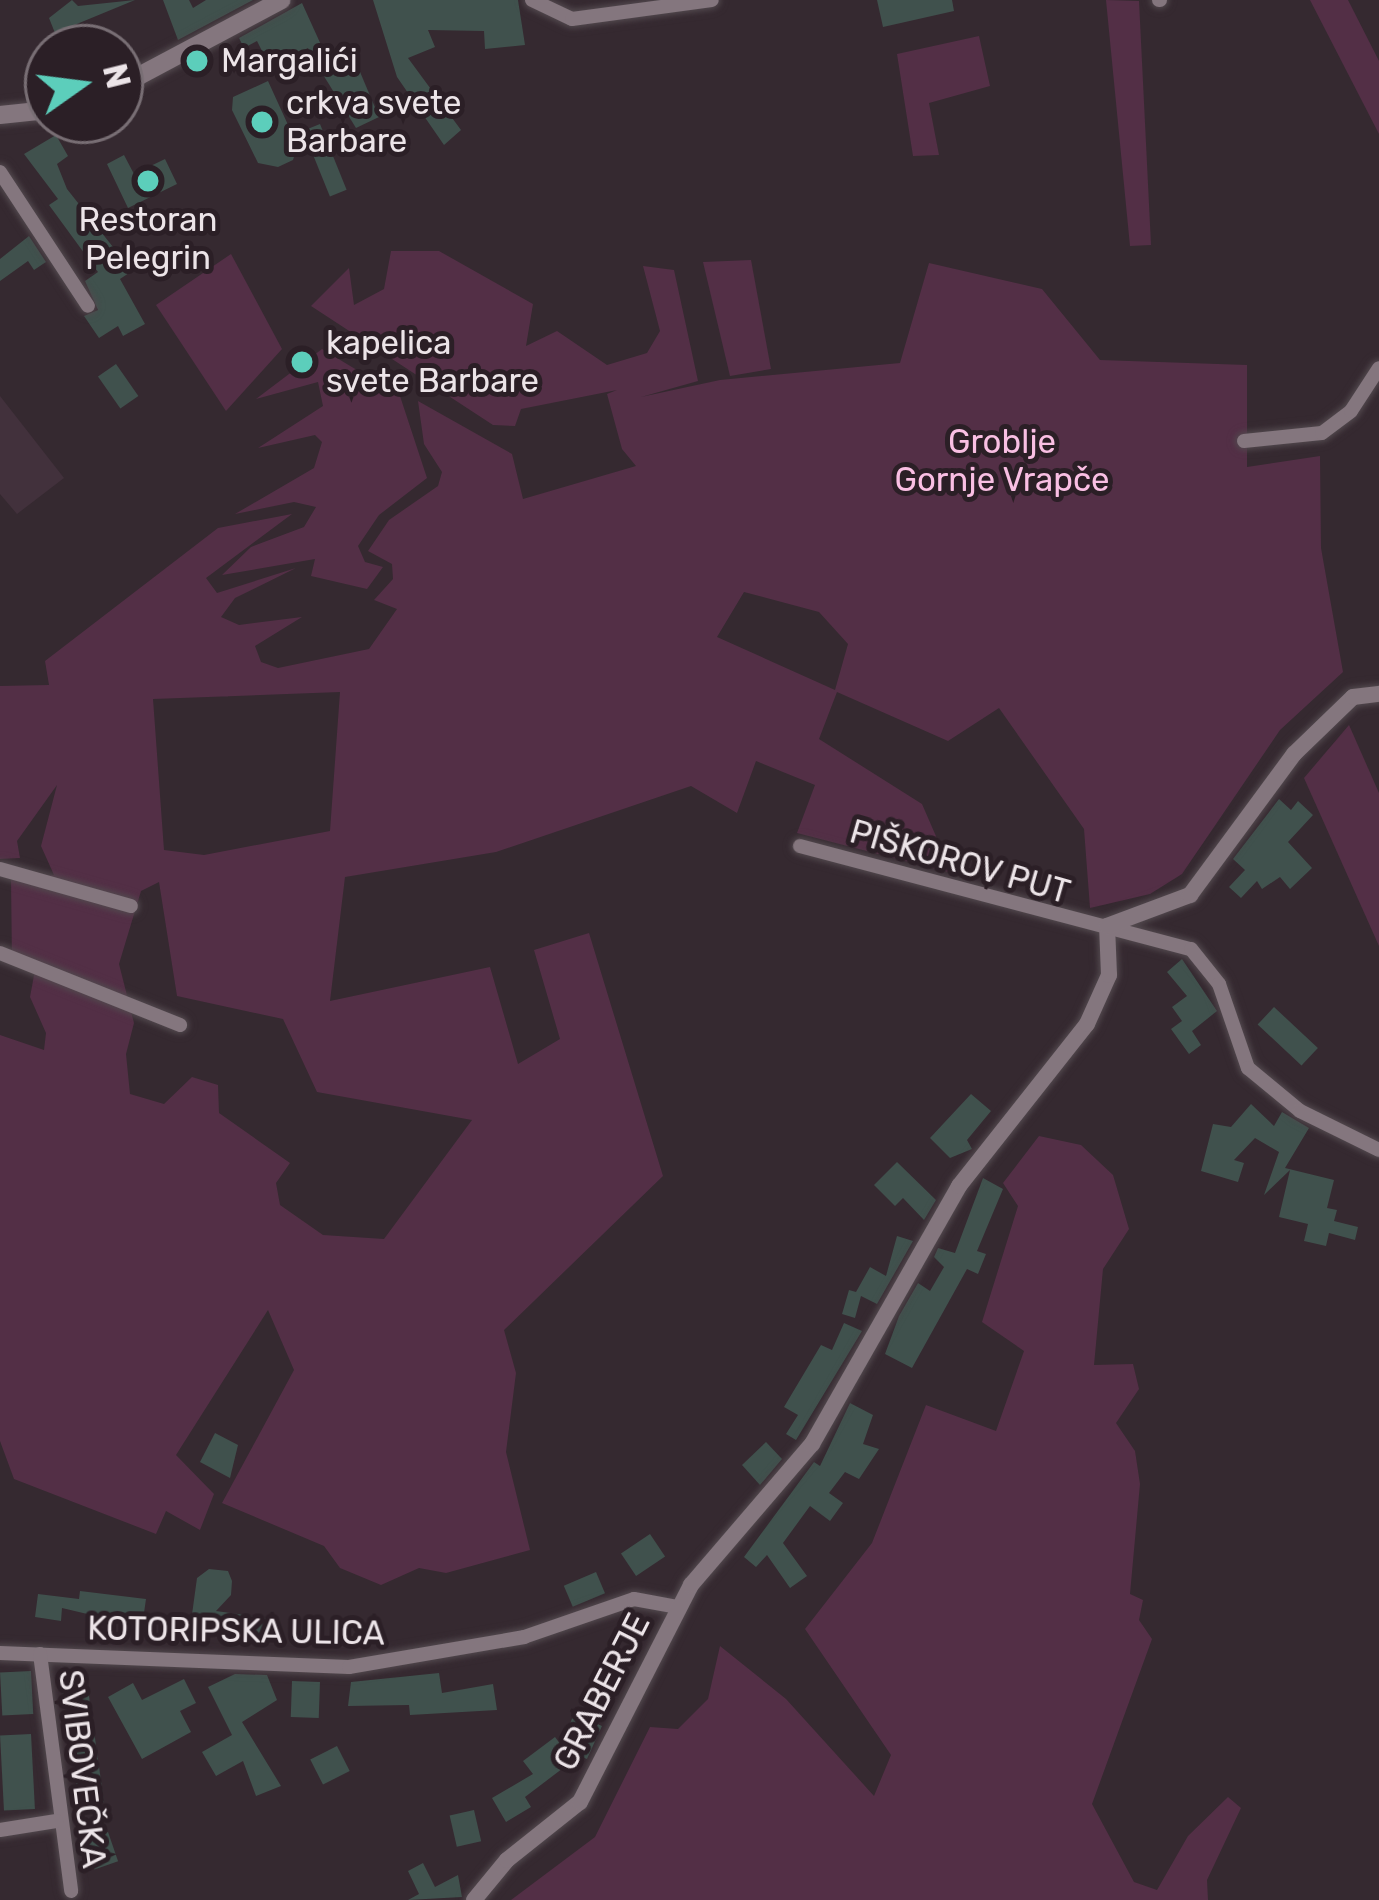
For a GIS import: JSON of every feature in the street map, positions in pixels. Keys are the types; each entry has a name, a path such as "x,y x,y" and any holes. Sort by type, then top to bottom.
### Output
{"main road":[{"path":"144,73 282,0"}],"street":[{"path":"532,0 572,19 712,0"},
{"path":"0,172 88,306"},
{"path":"1244,441 1322,433 1352,411 1379,368"},
{"path":"1105,930 1190,895 1294,754 1353,697 1379,694"},
{"name":"PIŠKOROV PUT","path":"800,846 1202,958 1249,1068 1300,1111 1379,1150"},
{"path":"0,869 130,906"},
{"name":"GRABERJE","path":"474,1900 507,1860 580,1802 677,1607 812,1444 959,1186 1087,1024 1109,975 1105,930"},
{"path":"0,953 180,1024"},
{"name":"KOTORIPSKA ULICA","path":"0,1653 350,1667 524,1637 634,1599 677,1607"},
{"name":"SVIBOVEČKA","path":"40,1654 56,1821 71,1891"},
{"path":"0,1830 56,1821"}],"shaded area":[{"path":"0,396 64,478 17,514 0,494"}],"green space":[{"path":"1106,0 1139,1 1151,245 1130,246"},
{"path":"1310,0 1348,0 1379,61 1379,134"},
{"path":"979,36 990,86 929,103 939,155 913,156 897,54"},
{"name":"Groblje Gornje Vrapče","path":"391,251 439,251 533,304 526,346 557,331 607,365 647,353 660,331 643,266 674,270 698,381 641,397 720,380 900,363 929,263 1042,289 1100,360 1247,365 1247,467 1320,456 1321,548 1343,672 1280,730 1182,874 1150,894 1090,908 1084,829 999,708 948,741 837,692 819,739 922,804 952,873 797,833 815,785 756,761 737,813 691,786 496,852 345,877 330,1001 490,967 518,1064 560,1039 534,950 589,933 663,1176 504,1330 516,1373 506,1452 530,1550 446,1573 419,1568 381,1585 340,1568 324,1546 222,1503 294,1370 268,1310 176,1455 214,1494 200,1530 166,1511 156,1534 14,1479 0,1441 0,1035 44,1050 46,1033 30,997 35,970 12,964 11,880 54,875 41,846 57,785 17,841 20,858 0,859 0,686 49,685 45,661 218,528 292,514 206,578 217,593 296,568 235,598 221,617 239,625 302,617 255,646 261,662 278,668 369,649 397,609 374,600 393,579 392,564 368,551 389,520 438,486 442,472 424,444 418,401 512,454 523,499 636,466 622,449 607,394 617,390 521,409 515,426 493,425 311,306 349,268 354,305 384,289","holes":["744,592 819,612 848,644 835,690 717,637","340,692 330,831 204,855 164,850 153,699","159,882 177,996 283,1019 317,1092 472,1120 384,1239 323,1235 280,1205 276,1183 290,1163 219,1113 218,1085 192,1077 164,1104 130,1094 126,1054 134,1023 119,964 141,891"]},
{"path":"231,254 282,349 226,411 156,305"},
{"path":"751,260 771,369 730,376 703,262"},
{"path":"322,349 400,396 427,478 379,515 358,546 365,562 383,567 367,589 311,576 315,559 222,575 251,547 304,527 316,507 294,502 235,514 314,468 322,442 315,435 258,448 323,406 318,382 256,399"},
{"path":"1349,725 1379,793 1379,946 1304,778"},
{"path":"1039,1136 1081,1145 1113,1175 1129,1229 1103,1269 1094,1365 1133,1364 1139,1389 1116,1423 1135,1451 1140,1484 1130,1594 1143,1600 1139,1620 1152,1639 1092,1804 1134,1882 1157,1890 1188,1836 1228,1797 1241,1808 1207,1880 1208,1900 511,1900 595,1837 650,1727 678,1729 708,1699 720,1646 786,1699 874,1796 891,1755 805,1629 872,1543 926,1405 996,1431 1024,1351 982,1322 1018,1206 1003,1183"}],"building":[{"path":"72,0 78,6 135,0 77,24 51,24 49,18"},
{"path":"163,0 189,0 193,8 206,0 253,0 178,40"},
{"path":"373,0 518,0 525,45 485,49 484,31 428,30 435,47 408,58 461,130 444,145 397,77"},
{"path":"877,0 952,0 954,11 883,27"},
{"path":"302,3 327,58 315,64 308,48 270,67 257,41 244,48 239,38"},
{"path":"355,60 379,117 356,128 322,73"},
{"name":"crkva svete Barbare","path":"268,81 294,138 301,134 293,160 278,167 258,163 232,110 233,97"},
{"path":"320,124 347,190 330,197 303,131"},
{"path":"41,144 61,144 68,156 57,164 67,189 132,271 120,279 145,324 123,336 118,326 99,338 84,316 98,310 85,281 98,272 49,205 58,199 24,154"},
{"path":"124,155 134,174 165,159 177,184 128,208 107,164"},
{"path":"29,236 46,262 34,270 28,261 0,281 0,259"},
{"path":"116,364 138,396 120,409 98,377"},
{"path":"1279,799 1291,810 1298,801 1313,815 1288,842 1312,868 1290,889 1280,877 1262,889 1257,881 1241,898 1229,887 1245,870 1233,859"},
{"path":"1182,959 1217,1011 1192,1031 1201,1045 1189,1054 1171,1029 1182,1021 1172,1007 1187,996 1167,972"},
{"path":"1274,1007 1318,1048 1302,1065 1258,1025"},
{"path":"971,1094 991,1111 967,1140 972,1149 950,1158 930,1138"},
{"path":"1251,1104 1274,1126 1282,1112 1309,1128 1285,1168 1334,1180 1327,1208 1337,1210 1334,1221 1358,1227 1355,1240 1329,1233 1326,1246 1304,1241 1308,1224 1279,1217 1290,1170 1264,1195 1279,1152 1255,1138 1234,1160 1244,1163 1238,1182 1201,1171 1213,1124 1231,1127"},
{"path":"897,1162 936,1200 924,1220 903,1198 895,1206 874,1185"},
{"path":"983,1178 1003,1189 977,1251 986,1254 978,1274 967,1269 912,1368 885,1354 899,1316 918,1283 930,1291 944,1267 934,1257 938,1248 955,1253"},
{"path":"897,1236 913,1241 877,1304 861,1296 855,1318 842,1314 849,1290 856,1292 870,1267 886,1276"},
{"path":"844,1323 862,1331 796,1440 786,1434 798,1415 784,1407 821,1345 832,1350"},
{"path":"850,1403 873,1415 863,1444 879,1449 859,1479 845,1472 829,1493 843,1503 830,1521 810,1506 783,1543 807,1576 790,1588 767,1555 756,1567 744,1557 814,1462 820,1466"},
{"path":"215,1433 238,1445 230,1478 200,1462"},
{"path":"766,1442 782,1459 760,1485 742,1465"},
{"path":"650,1534 665,1556 636,1576 621,1554"},
{"path":"209,1569 228,1571 232,1581 231,1595 216,1611 266,1618 262,1641 190,1629 197,1578"},
{"path":"596,1572 605,1593 573,1607 564,1586"},
{"path":"80,1591 146,1599 142,1627 62,1608 61,1621 35,1617 38,1594 79,1599"},
{"path":"31,1671 33,1714 2,1716 0,1673"},
{"path":"439,1673 442,1693 493,1684 497,1710 410,1715 409,1705 348,1706 351,1682"},
{"path":"235,1674 267,1675 277,1700 242,1722 281,1786 256,1796 243,1761 216,1776 202,1752 232,1735 208,1687"},
{"path":"87,1676 90,1703 64,1706 61,1679"},
{"path":"184,1679 196,1703 180,1711 191,1732 142,1759 108,1697 133,1683 142,1700"},
{"path":"292,1681 320,1682 319,1718 291,1717"},
{"path":"574,1714 602,1726 587,1759 579,1756 525,1797 531,1807 506,1822 492,1798 533,1774 523,1761 555,1737 561,1745"},
{"path":"94,1731 104,1802 79,1806 69,1734"},
{"path":"31,1734 35,1809 4,1811 0,1736"},
{"path":"337,1746 350,1771 323,1785 310,1760"},
{"path":"474,1810 481,1841 457,1847 450,1816"},
{"path":"108,1832 118,1861 94,1869 84,1840"},
{"path":"423,1863 435,1887 458,1875 462,1897 408,1900 419,1894 408,1871"}],"place":[{"name":"Margalići","path":"197,61"},
{"name":"crkva svete Barbare","path":"262,122"},
{"name":"Restoran Pelegrin","path":"148,181"},
{"name":"kapelica svete Barbare","path":"302,362"}]}
